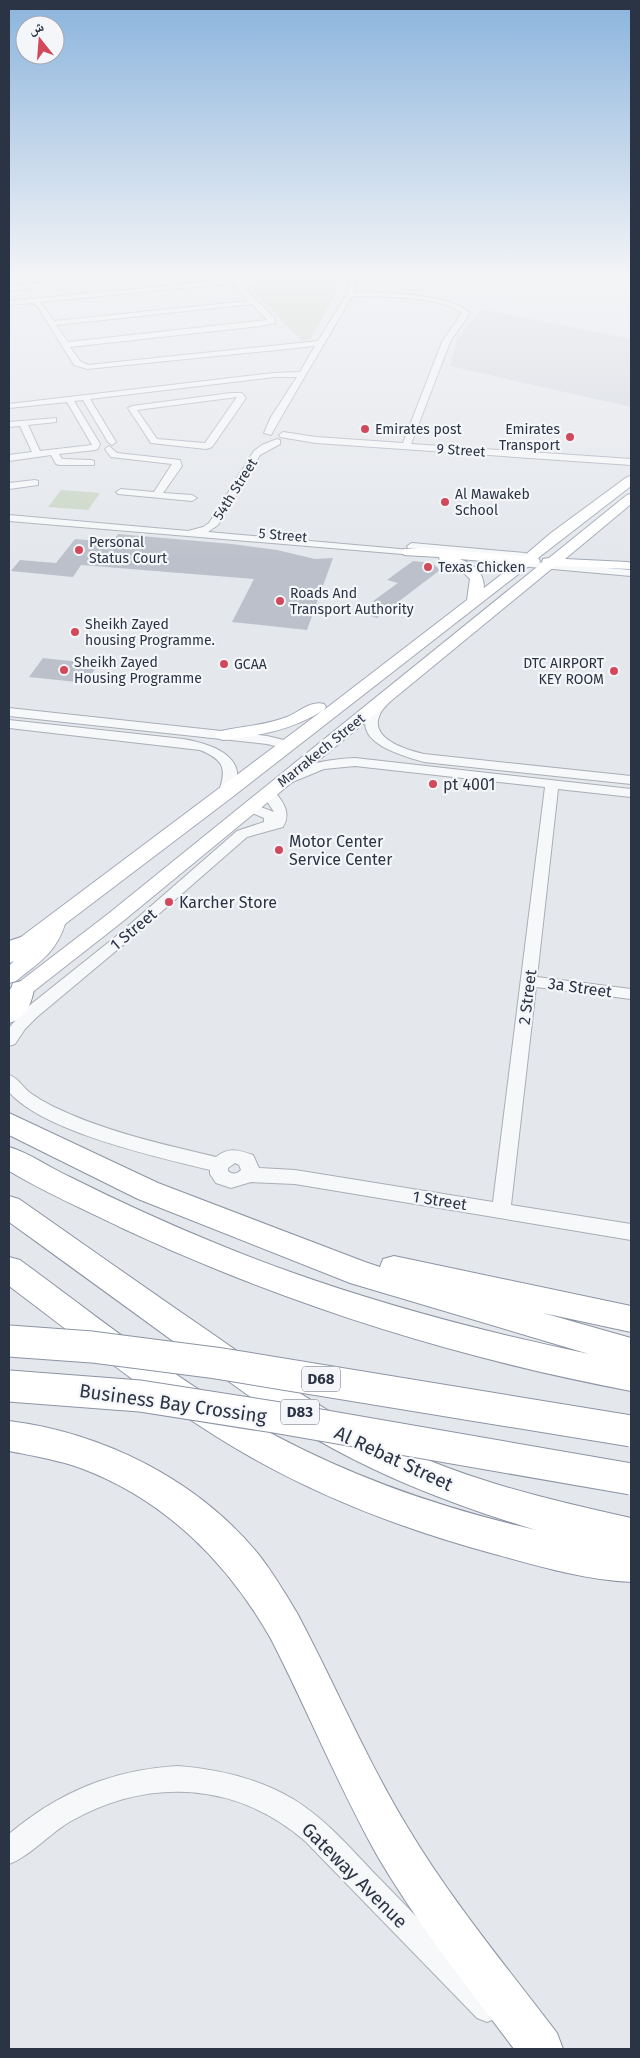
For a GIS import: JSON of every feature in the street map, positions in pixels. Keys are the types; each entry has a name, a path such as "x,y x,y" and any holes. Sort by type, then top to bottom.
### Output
{"highway":[{"path":"9,1014 19,1004 13,989"},
{"path":"9,1109 93,1166"},
{"path":"9,1123 93,1166 148,1191 361,1274 631,1352"},
{"path":"9,1158 69,1190 162,1234 236,1265 316,1294 486,1345 631,1377"},
{"name":"Al Rebat Street","path":"9,1207 306,1416 375,1453 450,1486 530,1512 631,1535"},
{"path":"285,1244 513,1295 631,1319"},
{"path":"9,1269 171,1388 261,1445 318,1474 386,1504 479,1533 570,1555 631,1564"},
{"name":"D68","path":"9,1341 51,1343 152,1354 285,1374 631,1432"},
{"name":"Business Bay Crossing","path":"9,1386 140,1396 284,1418 631,1479"},
{"path":"9,1436 73,1448 118,1466 160,1490 199,1520 235,1556 268,1599 297,1651 360,1781 394,1844 437,1907 541,2049"}],"main road":[{"name":"Marrakech Street","path":"13,989 197,850 500,605 523,586 556,536 631,480"},
{"name":"Marrakech Street","path":"14,950 225,794 474,602 600,524 631,498"},
{"path":"500,605 504,593 579,525 583,515"},
{"path":"600,524 595,540 597,548 626,569"},
{"path":"465,551 521,548 556,536"},
{"path":"409,552 626,569"},
{"path":"435,555 455,562 472,572 478,584 474,602"},
{"path":"523,586 562,574 626,569"},
{"path":"223,735 282,726 305,716 339,694 362,687"},
{"path":"197,850 207,831 215,822 296,756 296,751 288,745"},
{"path":"13,989 45,947 51,937 56,920"}],"street":[{"path":"280,438 265,442 259,438 268,433 275,417 307,368"},
{"path":"406,446 436,368"},
{"path":"9,406 274,374 304,373"},
{"path":"122,392 154,441 207,450 244,393 242,378"},
{"path":"242,378 244,393"},
{"path":"133,407 244,393"},
{"path":"85,397 114,455 176,462 177,466 157,495"},
{"path":"69,398 96,446"},
{"path":"76,412 82,409 93,410"},
{"path":"279,413 276,427 280,438"},
{"path":"9,425 53,420"},
{"path":"23,424 37,454"},
{"path":"268,433 280,438"},
{"name":"54th Street","path":"217,526 259,438"},
{"name":"9 Street","path":"280,438 631,462"},
{"name":"54th Street","path":"217,526 258,454 265,447 280,438"},
{"path":"9,458 96,446 110,446"},
{"path":"53,452 59,462 91,463"},
{"name":"9 Street","path":"606,461 625,467 631,475"},
{"path":"9,486 35,483"},
{"path":"121,492 192,498"},
{"path":"9,513 172,526 217,526 253,533"},
{"name":"5 Street","path":"9,518 81,524 217,526 435,555 540,561"},
{"name":"5 Street","path":"217,526 253,533 465,551 540,561"},
{"path":"389,695 373,715 372,724 382,741 408,754 424,758 631,780"},
{"path":"9,712 223,735 288,745"},
{"path":"9,724 183,743 206,748 223,758 230,766 232,775 225,794"},
{"path":"272,790 308,768 343,762 631,793"},
{"name":"2 Street","path":"501,1210 552,784"},
{"name":"1 Street","path":"9,1040 19,1025 31,1013 142,921 242,834 274,826 282,818 272,790"},
{"path":"250,807 270,816 271,824 263,828"},
{"name":"3a Street","path":"529,981 631,994"},
{"name":"1 Street","path":"9,1081 12,1088 24,1099 40,1108 81,1125 143,1146 219,1165 219,1174 227,1180 239,1181 248,1175 295,1177 631,1232"},
{"name":"Gateway Avenue","path":"9,1851 28,1833 65,1808 104,1790 143,1780 192,1779 222,1783 259,1795 294,1815 326,1842 460,1981 531,2049"}],"shaded area":[{"path":"459,368 631,368 631,407"}],"green space":[{"path":"61,490 100,493 88,510 48,507"}],"building":[{"name":"Roads And Transport Authority","path":"118,534 232,544 277,550 315,559 333,558 307,630 232,622 254,579 81,565 73,577 11,571 20,560 56,563 75,539 113,542"},
{"path":"413,561 432,563 440,570 377,618 358,612 398,583 387,580"},
{"name":"Sheikh Zayed Housing Programme","path":"43,658 98,664 86,683 29,677"}],"place":[{"name":"Emirates post","path":"365,429"},
{"name":"Emirates Transport","path":"570,437"},
{"name":"Al Mawakeb School","path":"445,502"},
{"name":"Personal Status Court","path":"79,550"},
{"name":"Texas Chicken","path":"428,567"},
{"name":"Roads And Transport Authority","path":"280,601"},
{"name":"Sheikh Zayed housing Programme.","path":"75,632"},
{"name":"GCAA","path":"224,664"},
{"name":"Sheikh Zayed Housing Programme","path":"64,670"},
{"name":"DTC AIRPORT KEY ROOM","path":"614,671"},
{"name":"pt 4001","path":"433,784"},
{"name":"Motor Center Service Center","path":"279,850"},
{"name":"Karcher Store","path":"169,902"}]}
